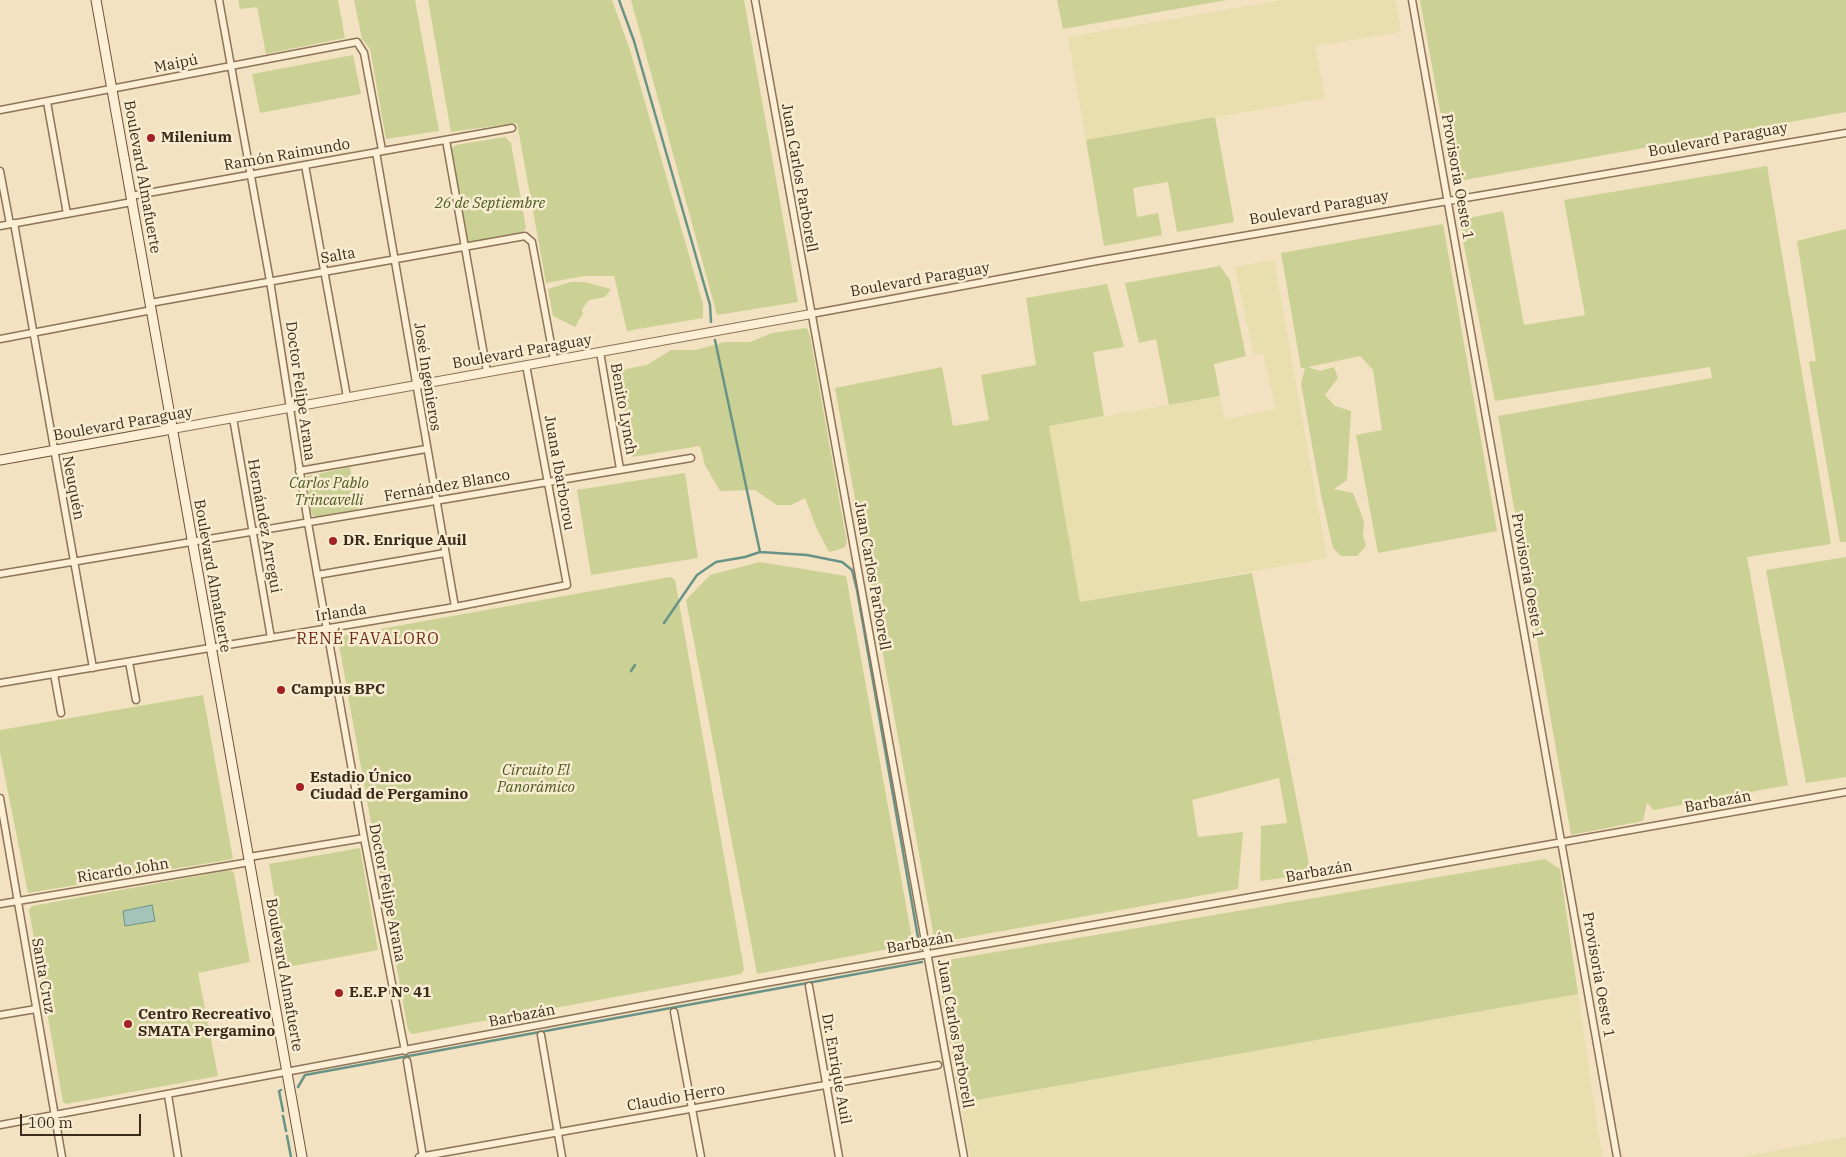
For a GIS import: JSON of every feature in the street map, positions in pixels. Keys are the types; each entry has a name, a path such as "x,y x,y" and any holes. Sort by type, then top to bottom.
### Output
{"main road":[{"name":"Boulevard Almafuerte","path":"96,0 302,1157"},
{"name":"Boulevard Paraguay","path":"0,460 172,429"}],"street":[{"name":"Doctor Felipe Arana","path":"219,0 270,281 317,575 328,628 364,838 405,1051"},
{"name":"Juan Carlos Parborell","path":"755,0 964,1157"},
{"name":"Provisoria Oeste 1","path":"1412,0 1617,1157"},
{"name":"Maipú","path":"0,110 357,42"},
{"name":"José Ingenieros","path":"357,42 364,53 426,449 455,607"},
{"path":"47,102 67,214"},
{"name":"Ramón Raimundo","path":"0,226 67,214 251,175 512,128"},
{"name":"Boulevard Paraguay","path":"172,429 1448,200 1846,132"},
{"path":"446,140 487,372"},
{"path":"305,165 347,397"},
{"name":"Neuquén","path":"0,171 33,333 92,668"},
{"name":"Salta","path":"0,339 270,281 525,236 532,242 554,360"},
{"name":"Benito Lynch","path":"600,352 620,469"},
{"name":"Juana Ibarborou","path":"526,365 567,585"},
{"name":"Hernández Arregui","path":"233,418 271,638"},
{"path":"299,471 426,449"},
{"name":"Fernández Blanco","path":"0,574 691,458"},
{"path":"317,575 445,553"},
{"name":"Irlanda","path":"0,683 455,607 567,585"},
{"path":"129,662 136,700"},
{"path":"54,674 61,712"},
{"name":"Barbazán","path":"0,1125 928,954 1846,792"},
{"name":"Santa Cruz","path":"0,798 62,1157"},
{"name":"Ricardo John","path":"0,904 364,838"},
{"name":"Dr. Enrique Auil","path":"809,986 839,1157"},
{"path":"0,1015 36,1009"},
{"path":"674,1012 701,1157"},
{"path":"541,1036 562,1157"},
{"path":"407,1061 422,1157"},
{"name":"Claudio Herro","path":"422,1157 938,1065"},
{"path":"168,1095 178,1157"}],"shaded area":[{"path":"1283,0 1396,0 1401,32 1315,46 1325,98 1086,140 1068,37"},
{"path":"1274,260 1327,558 1080,602 1049,426 1220,396 1224,420 1276,409 1263,353 1254,355 1235,267"},
{"path":"1578,994 1602,1157 970,1157 960,1103"},
{"path":"1846,1137 1846,1157 1743,1157"}],"green space":[{"path":"238,0 338,0 345,38 266,54 257,7 240,9"},
{"path":"354,0 415,0 439,131 386,139 370,49 362,39"},
{"path":"428,0 612,0 630,50 703,304 703,318 627,331 614,276 584,276 546,283 517,123 451,132"},
{"path":"631,0 744,0 798,302 717,315"},
{"path":"1057,0 1227,0 1063,29"},
{"path":"1420,0 1846,0 1846,112 1453,182"},
{"path":"353,55 361,94 260,113 252,74"},
{"path":"1215,117 1234,222 1177,232 1168,182 1133,188 1137,217 1158,213 1162,235 1104,246 1086,140"},
{"name":"26 de Septiembre","path":"505,137 511,143 526,228 521,234 470,242 465,239 450,150 456,145"},
{"path":"1767,166 1831,544 1747,557 1788,785 1654,810 1647,803 1643,821 1571,835 1498,416 1712,378 1710,367 1495,401 1459,220 1503,211 1524,325 1585,315 1564,200"},
{"path":"1443,224 1497,531 1378,553 1356,435 1382,430 1373,370 1360,356 1308,367 1320,371 1334,367 1338,378 1325,395 1335,406 1351,411 1347,480 1334,489 1353,493 1364,521 1363,535 1366,546 1357,556 1341,556 1333,548 1321,495 1301,384 1305,368 1301,368 1281,253"},
{"path":"1846,229 1846,542 1840,542 1809,362 1816,361 1797,241"},
{"path":"1220,266 1230,280 1246,356 1214,364 1220,396 1169,405 1156,339 1139,343 1125,283"},
{"path":"571,282 584,282 611,289 605,297 589,300 582,309 583,313 575,327 553,316 548,289"},
{"path":"1107,284 1124,347 1093,352 1104,416 1049,426 1080,602 1252,573 1311,874 1260,881 1261,826 1287,823 1279,778 1192,800 1198,837 1243,832 1238,889 935,943 835,388 942,367 953,426 989,420 981,375 1036,365 1026,298"},
{"path":"807,328 847,543 844,548 829,552 816,527 805,498 791,505 777,505 755,490 720,491 705,465 700,446 632,457 616,371 647,365 671,350 695,350 725,342 750,342 772,333"},
{"name":"Carlos Pablo Trincavelli","path":"350,467 358,509 318,517 312,515 305,482 307,476"},
{"path":"685,473 698,558 591,575 577,490"},
{"path":"1846,557 1846,777 1806,783 1766,570"},
{"path":"760,562 846,576 912,938 903,940 904,946 757,974 686,600 710,575"},
{"name":"Circuito El Panorámico","path":"670,577 675,580 744,969 741,974 412,1034 408,1030 338,639 341,636"},
{"path":"203,695 233,859 28,893 0,752 0,730"},
{"path":"360,848 378,950 287,967 269,864"},
{"path":"1545,859 1560,869 1578,994 960,1103 936,962"},
{"name":"Centro Recreativo SMATA Pergamino","path":"231,870 234,873 250,962 198,973 218,1076 66,1104 63,1102 29,910 32,906"}],"water":[{"path":"152,905 155,921 125,926 123,911"}],"waterway":[{"path":"619,0 634,41 710,305 711,322"},
{"path":"664,623 697,575 716,562 745,557 760,552 715,340"},
{"path":"760,552 807,555 842,562 852,570 920,949"},
{"path":"631,671 635,665"},
{"path":"298,1087 305,1075 922,962"},
{"path":"281,1090 279,1091 283,1111"},
{"path":"283,1116 286,1131"},
{"path":"287,1136 291,1157"}],"place":[{"name":"Milenium","path":"151,138"},
{"name":"DR. Enrique Auil","path":"333,541"},
{"name":"Campus BPC","path":"281,690"},
{"name":"Estadio Único Ciudad de Pergamino","path":"300,787"},
{"name":"E.E.P N° 41","path":"339,993"},
{"name":"Centro Recreativo SMATA Pergamino","path":"128,1024"}],"district":[{"name":"RENÉ FAVALORO","path":"368,639"}]}
